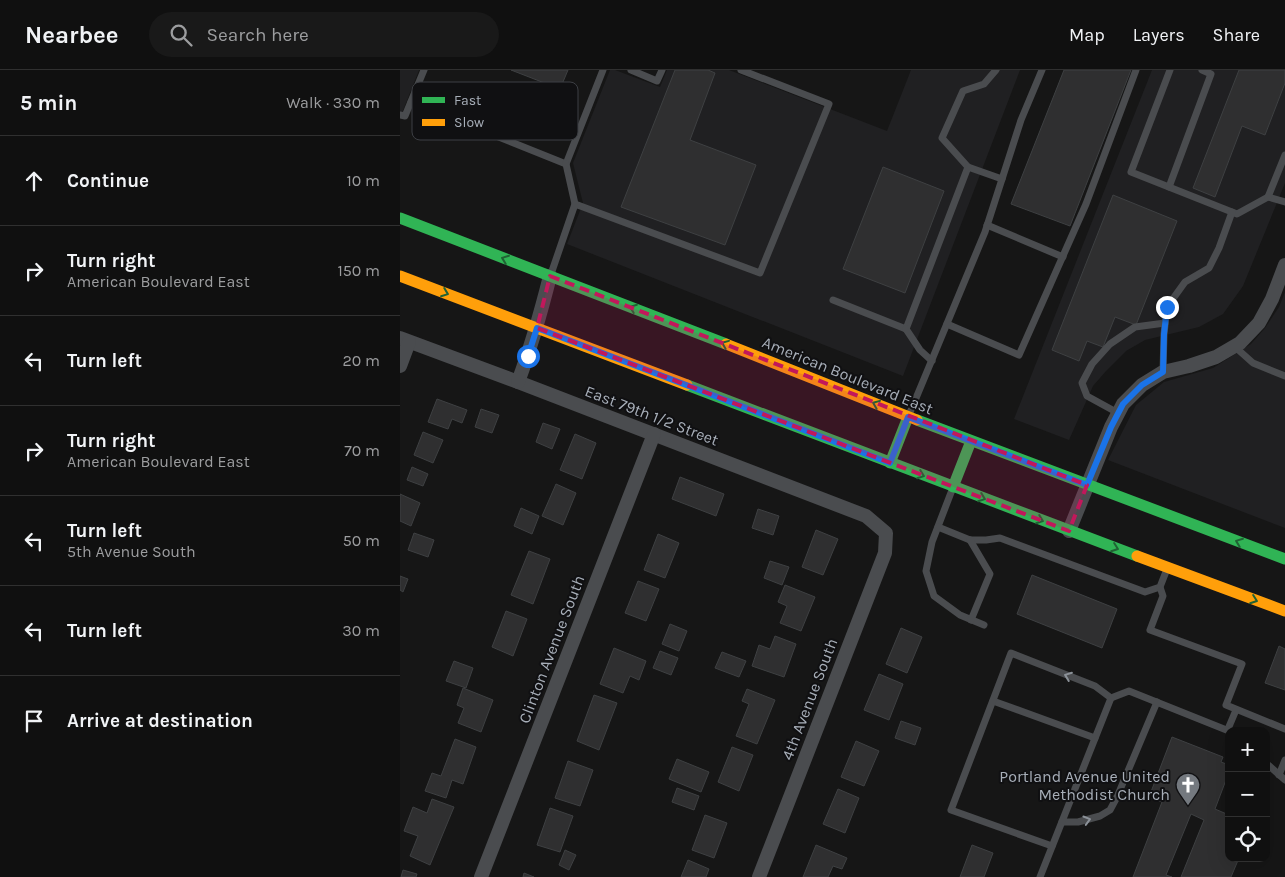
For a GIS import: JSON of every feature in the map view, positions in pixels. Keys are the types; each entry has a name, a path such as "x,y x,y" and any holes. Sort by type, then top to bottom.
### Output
{"main road":[{"name":"American Boulevard East","path":"400,218 679,325 908,417 1285,559"},
{"path":"400,276 1069,531 1285,611"},
{"path":"890,463 908,417"},
{"path":"953,487 971,441"}],"street":[{"path":"1069,531 1111,427 1123,404 1142,385 1163,372 1216,357 1240,343 1259,323 1272,300 1285,265"},
{"path":"518,382 537,328 550,276"},
{"path":"400,366 405,340"},
{"name":"East 79th 1/2 Street","path":"405,340 866,516 886,533"},
{"name":"Clinton Avenue South","path":"481,877 654,434"},
{"name":"4th Avenue South","path":"759,877 885,553 886,533"}],"lane":[{"path":"419,82 424,70"},
{"path":"578,134 603,70"},
{"path":"631,70 658,81 662,70"},
{"path":"575,204 760,273 829,104 741,70"},
{"path":"996,70 984,84 964,91 942,138 968,167 1002,179"},
{"path":"908,417 987,225 1021,120 1042,70"},
{"path":"947,324 1019,355 1086,204 1136,70"},
{"path":"1170,70 1131,172 1237,214 1268,197 1285,155"},
{"path":"1169,187 1211,74 1202,70"},
{"path":"400,114 405,116 411,102"},
{"path":"506,140 566,164"},
{"path":"550,276 575,204 566,164 575,140"},
{"path":"906,329 968,167"},
{"path":"1268,197 1285,202"},
{"path":"1163,372 1167,307 1185,282 1209,268 1219,248 1232,212"},
{"path":"987,225 1063,257"},
{"path":"833,300 906,329 920,350 932,360"},
{"path":"1118,413 1087,396 1082,383 1088,370 1110,344 1135,327 1165,323"},
{"path":"1234,346 1253,363 1285,376"},
{"path":"953,487 932,542 926,572 934,596 960,615 984,625"},
{"path":"938,527 970,540 1000,538 1145,592 1160,587"},
{"path":"970,540 990,574 971,620"},
{"path":"1168,568 1160,587 1163,596 1150,630 1242,664 1226,705 1285,730"},
{"path":"1052,846 951,810 1011,653 1096,686 1111,698"},
{"path":"1040,877 1111,698 1129,691 1225,728"},
{"path":"993,701 1095,738"},
{"path":"1062,822 1078,822 1100,816 1110,810 1117,798 1157,702"},
{"path":"1230,727 1236,710"},
{"path":"1282,777 1285,760"},
{"path":"1270,766 1282,777"}],"highlighted area":[{"path":"550,276 1087,485 1069,531 537,328"}],"shaded area":[{"path":"400,70 419,70 414,82 412,82 412,88 400,118"},
{"path":"610,70 615,70 660,87 667,70 729,70 887,131 911,70 1020,70 903,376 567,244 583,203 573,163"},
{"path":"1152,70 1285,70 1285,183 1243,286 1223,314 1199,327 1145,340 1126,351 1093,386 1069,440 1014,419"},
{"path":"1285,292 1285,528 1108,460 1136,405 1164,382 1213,368 1251,344 1265,328 1279,307"}],"building":[{"path":"511,70 568,70 563,82 542,82"},
{"path":"675,70 708,70 715,73 690,140 756,165 725,245 621,207"},
{"path":"1064,70 1131,70 1070,226 1011,204"},
{"path":"1239,70 1285,70 1285,83 1265,135 1242,126 1215,197 1193,188"},
{"path":"883,167 944,191 905,293 843,269"},
{"path":"1113,195 1177,221 1136,325 1115,317 1103,347 1087,341 1079,361 1052,350"},
{"path":"437,399 467,410 462,423 452,419 448,429 428,422"},
{"path":"481,409 499,415 492,433 475,427"},
{"path":"543,423 560,429 552,449 536,442"},
{"path":"423,432 443,440 433,463 414,455"},
{"path":"575,434 596,443 582,479 560,470"},
{"path":"412,467 428,474 423,486 407,480"},
{"path":"680,477 724,494 716,516 672,499"},
{"path":"556,484 576,493 563,525 542,516"},
{"path":"400,494 420,503 411,526 400,521"},
{"path":"521,508 539,516 532,534 514,526"},
{"path":"758,509 779,516 773,535 752,528"},
{"path":"816,530 838,539 823,575 802,567"},
{"path":"414,533 434,540 428,557 408,550"},
{"path":"658,534 679,543 665,578 644,570"},
{"path":"529,551 550,559 533,604 511,595"},
{"path":"770,561 789,567 782,585 764,578"},
{"path":"1032,575 1117,609 1102,648 1017,614"},
{"path":"400,576 408,579 403,592 400,590"},
{"path":"638,581 659,589 646,621 625,613"},
{"path":"785,585 815,597 801,631 780,623 787,606 778,602"},
{"path":"506,611 527,619 513,656 492,647"},
{"path":"670,624 687,631 679,651 662,644"},
{"path":"901,628 922,637 907,673 886,664"},
{"path":"775,636 796,644 784,677 752,666 759,645 770,649"},
{"path":"1279,646 1285,649 1285,690 1265,683"},
{"path":"614,648 646,661 639,680 630,676 623,693 600,684"},
{"path":"660,651 678,658 671,675 653,668"},
{"path":"722,652 746,661 739,677 715,668"},
{"path":"454,661 473,668 466,688 446,681"},
{"path":"879,674 903,684 889,720 864,710"},
{"path":"463,688 493,700 481,732 458,723 464,708 457,705"},
{"path":"747,689 775,700 757,744 736,736 749,704 742,701"},
{"path":"594,695 617,703 599,750 577,741"},
{"path":"901,721 921,728 915,745 895,738"},
{"name":"Portland Avenue United Methodist Church","path":"1172,737 1223,757 1221,762 1225,764 1225,783 1215,809 1225,813 1225,862 1237,862 1231,877 1181,877 1204,820 1191,814 1166,875 1172,877 1133,877 1162,802 1149,797"},
{"path":"455,739 476,747 463,784 452,780 446,798 425,791 432,773 441,776"},
{"path":"856,741 879,751 864,786 841,777"},
{"path":"732,747 753,755 739,791 718,782"},
{"path":"677,759 709,772 701,792 669,779"},
{"path":"568,761 593,770 580,806 555,798"},
{"path":"677,788 699,796 694,810 672,802"},
{"path":"838,789 859,798 845,833 823,824"},
{"path":"432,799 454,807 430,865 410,856 418,836 404,831 413,807 427,813"},
{"path":"550,808 573,816 560,852 537,845"},
{"path":"705,815 727,823 714,858 692,850"},
{"path":"816,845 847,858 842,869 833,866 828,877 803,877"},
{"path":"972,845 993,853 984,877 960,877"},
{"path":"565,850 576,855 569,870 559,865"},
{"path":"688,860 709,869 706,877 681,877"},
{"path":"403,870 417,874 416,877 401,877"},
{"path":"524,873 534,877 523,877"}],"traffic: fast":[{"path":"400,218 726,344"},
{"path":"687,385 1137,556"},
{"path":"890,463 908,417"},
{"path":"917,420 1285,559"},
{"path":"953,487 971,441"}],"traffic: slow":[{"path":"400,276 687,385"},
{"path":"726,344 917,420"},
{"path":"1137,556 1285,611"}],"place":[{"name":"Portland Avenue United Methodist Church","path":"1188,806"}],"route":[{"path":"528,356 537,328 890,463 908,417 1087,485 1111,427 1123,404 1142,385 1163,372 1167,307"}]}
